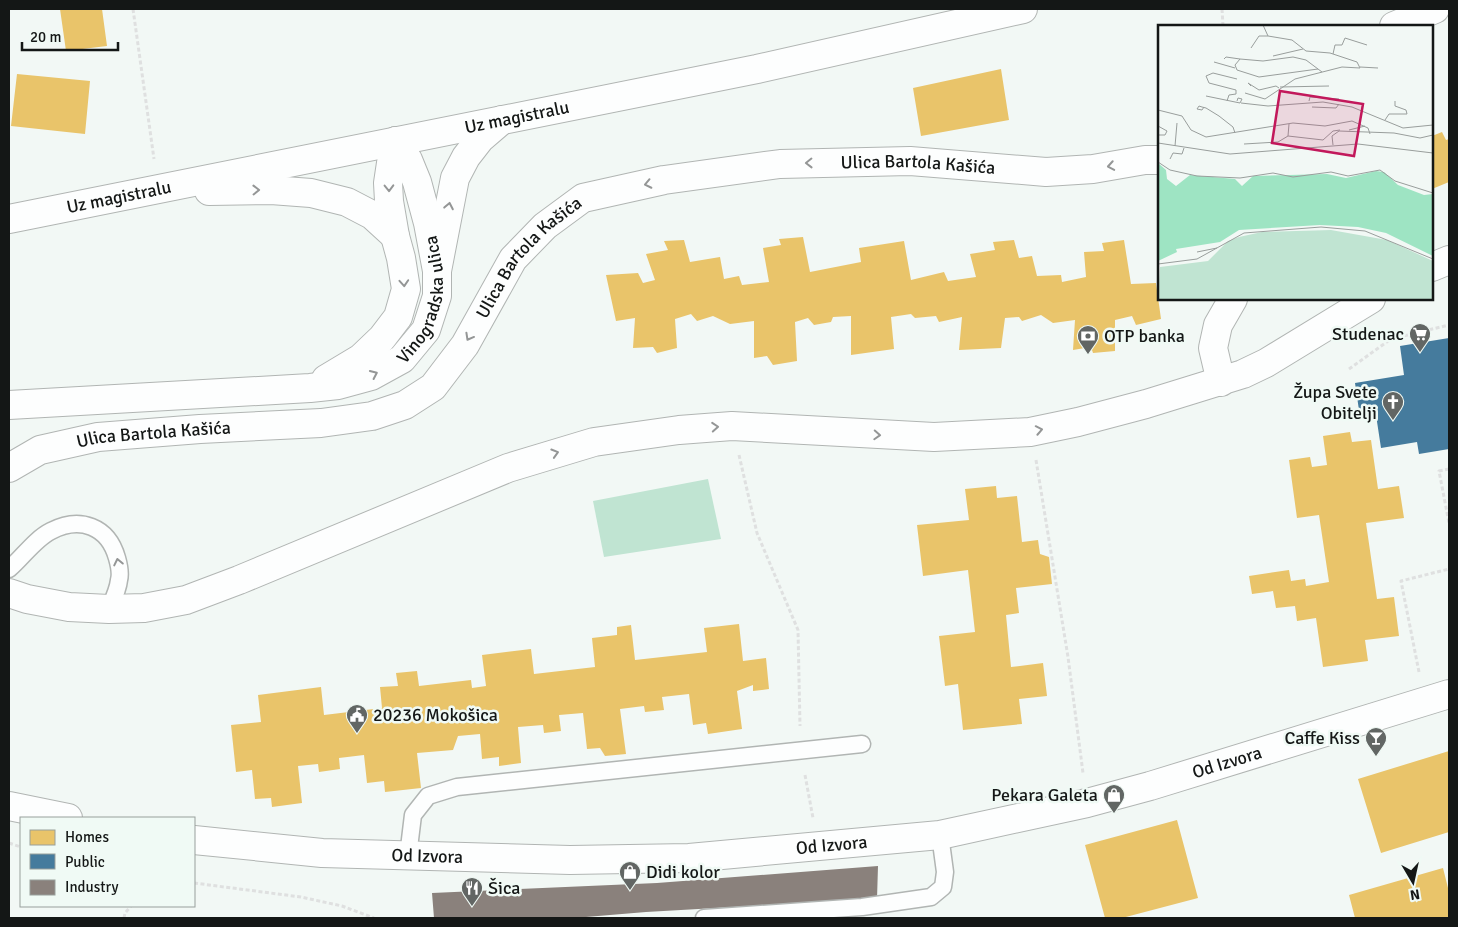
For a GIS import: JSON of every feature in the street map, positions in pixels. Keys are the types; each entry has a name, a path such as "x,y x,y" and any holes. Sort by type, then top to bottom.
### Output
{"street":[{"name":"Uz magistralu","path":"9,219 757,69 1023,9"},
{"path":"1396,25 1435,9"},
{"path":"437,271 455,178 466,157 480,139 502,120"},
{"name":"Vinogradska ulica","path":"310,388 361,358 382,338 398,317 406,289 389,201 388,183 396,141"},
{"name":"Vinogradska ulica","path":"9,405 338,385 371,376 402,359 426,330 437,296 437,271 428,223 417,182 408,160 396,141"},
{"name":"Ulica Bartola Kašića","path":"9,468 40,450 98,437 200,429 321,423 372,416 405,404 433,386 465,345 513,259 545,226 583,198 664,180 780,164 910,161 1046,172 1093,169 1145,160 1158,160"},
{"path":"138,193 271,190 312,193 347,202 372,215 395,236"},
{"path":"1433,267 1449,260"},
{"path":"1221,382 1213,348 1218,325 1232,300"},
{"path":"9,594 70,607 109,609 144,608 186,600 239,580 508,468 594,442 679,430 732,426 934,438 1030,432 1078,422 1221,382 1243,374 1266,363 1369,300"},
{"name":"Od Izvora","path":"195,840 322,853 570,860 689,858 940,835 1087,803 1150,786 1437,698"},
{"path":"9,806 63,817"}],"lane":[{"path":"9,569 36,542 51,531 67,524 89,525 106,536 115,549 119,565 120,579 109,609"},
{"path":"408,856 413,815 428,796 457,787 862,744"},
{"path":"704,918 862,907 931,897 943,887 945,872 940,835"}],"path":[{"path":"133,9 155,162"},
{"path":"1222,9 1223,25"},
{"path":"1349,369 1391,338 1449,325"},
{"path":"732,426 757,534 798,630 801,750 818,847"},
{"path":"1030,432 1068,657 1087,803"},
{"path":"1449,469 1439,471 1449,523"},
{"path":"1437,698 1401,581 1449,569"},
{"path":"195,883 301,897 342,906 374,918"},
{"path":"124,918 125,913 130,907"}],"green space":[{"path":"708,479 721,539 604,557 593,501"}],"building: Homes":[{"path":"60,9 102,9 107,46 66,51"},
{"path":"1001,69 1009,120 921,136 913,88"},
{"path":"17,74 90,81 85,134 11,126"},
{"path":"1442,132 1446,140 1449,139 1449,182 1433,189 1433,136"},
{"path":"803,237 810,272 861,262 859,248 904,241 911,280 944,272 948,281 976,277 970,254 995,250 993,242 1014,240 1019,258 1032,256 1037,276 1061,275 1062,282 1086,277 1084,252 1104,251 1102,243 1124,240 1131,284 1156,283 1161,319 1136,325 1132,316 1115,320 1115,351 1093,353 1091,347 1073,350 1075,320 1053,323 1041,315 1022,321 1019,317 1005,318 1001,348 959,350 962,317 939,322 936,316 915,318 911,314 891,317 894,349 851,355 851,316 833,317 831,322 814,325 808,318 795,322 797,361 773,365 767,356 754,358 754,321 730,324 713,316 697,321 691,314 675,319 677,348 657,353 653,347 633,348 635,318 616,321 606,275 638,273 643,283 655,280 646,254 668,250 664,241 684,240 690,262 720,257 724,279 739,276 742,285 769,282 763,248 781,245 779,239"},
{"path":"1350,432 1352,442 1371,440 1378,489 1399,486 1404,518 1366,523 1377,599 1394,597 1399,636 1365,640 1368,661 1323,667 1316,618 1297,621 1295,606 1276,608 1273,591 1252,594 1249,576 1289,570 1291,581 1305,579 1306,586 1329,582 1319,515 1297,518 1289,460 1310,457 1312,467 1327,465 1323,436"},
{"path":"996,486 997,498 1017,496 1022,542 1038,540 1040,554 1049,557 1052,584 1016,588 1019,613 1006,615 1011,667 1043,663 1047,696 1019,699 1022,724 963,730 958,684 945,686 939,636 975,632 968,570 923,576 917,525 969,520 965,489"},
{"path":"739,624 743,661 766,658 769,689 753,691 753,685 737,691 742,729 708,734 706,723 693,725 689,694 662,697 664,710 645,712 644,706 620,709 626,754 605,756 600,748 587,749 583,713 559,715 561,731 544,733 543,725 518,727 521,763 499,766 499,757 482,759 480,734 458,736 453,750 417,753 421,788 385,792 384,781 367,783 364,755 339,758 340,769 319,772 318,764 298,766 302,803 272,807 271,798 255,799 252,770 236,772 231,725 261,722 258,695 321,687 324,715 382,708 380,687 398,686 396,673 417,671 419,686 471,680 472,688 486,686 482,655 531,649 534,674 595,667 592,638 617,635 617,627 631,625 635,660 707,652 704,628"},
{"path":"1449,751 1449,832 1381,853 1358,779"},
{"path":"1177,820 1198,898 1122,918 1105,918 1085,845"},
{"path":"1443,868 1449,892 1449,918 1355,918 1349,895"}],"building: Public":[{"path":"1449,338 1449,449 1419,454 1417,442 1381,448 1376,415 1360,417 1355,383 1404,375 1400,346"}],"building: Industry":[{"path":"878,866 877,899 574,918 434,918 432,893 657,883"}],"place":[{"name":"Studenac","path":"1420,353"},
{"name":"OTP banka","path":"1088,355"},
{"name":"Župa Svete Obitelji","path":"1393,421"},
{"name":"20236 Mokošica","path":"357,734"},
{"name":"Caffe Kiss","path":"1376,757"},
{"name":"Pekara Galeta","path":"1114,814"},
{"name":"Didi kolor","path":"630,891"},
{"name":"Šica","path":"472,907"}]}
